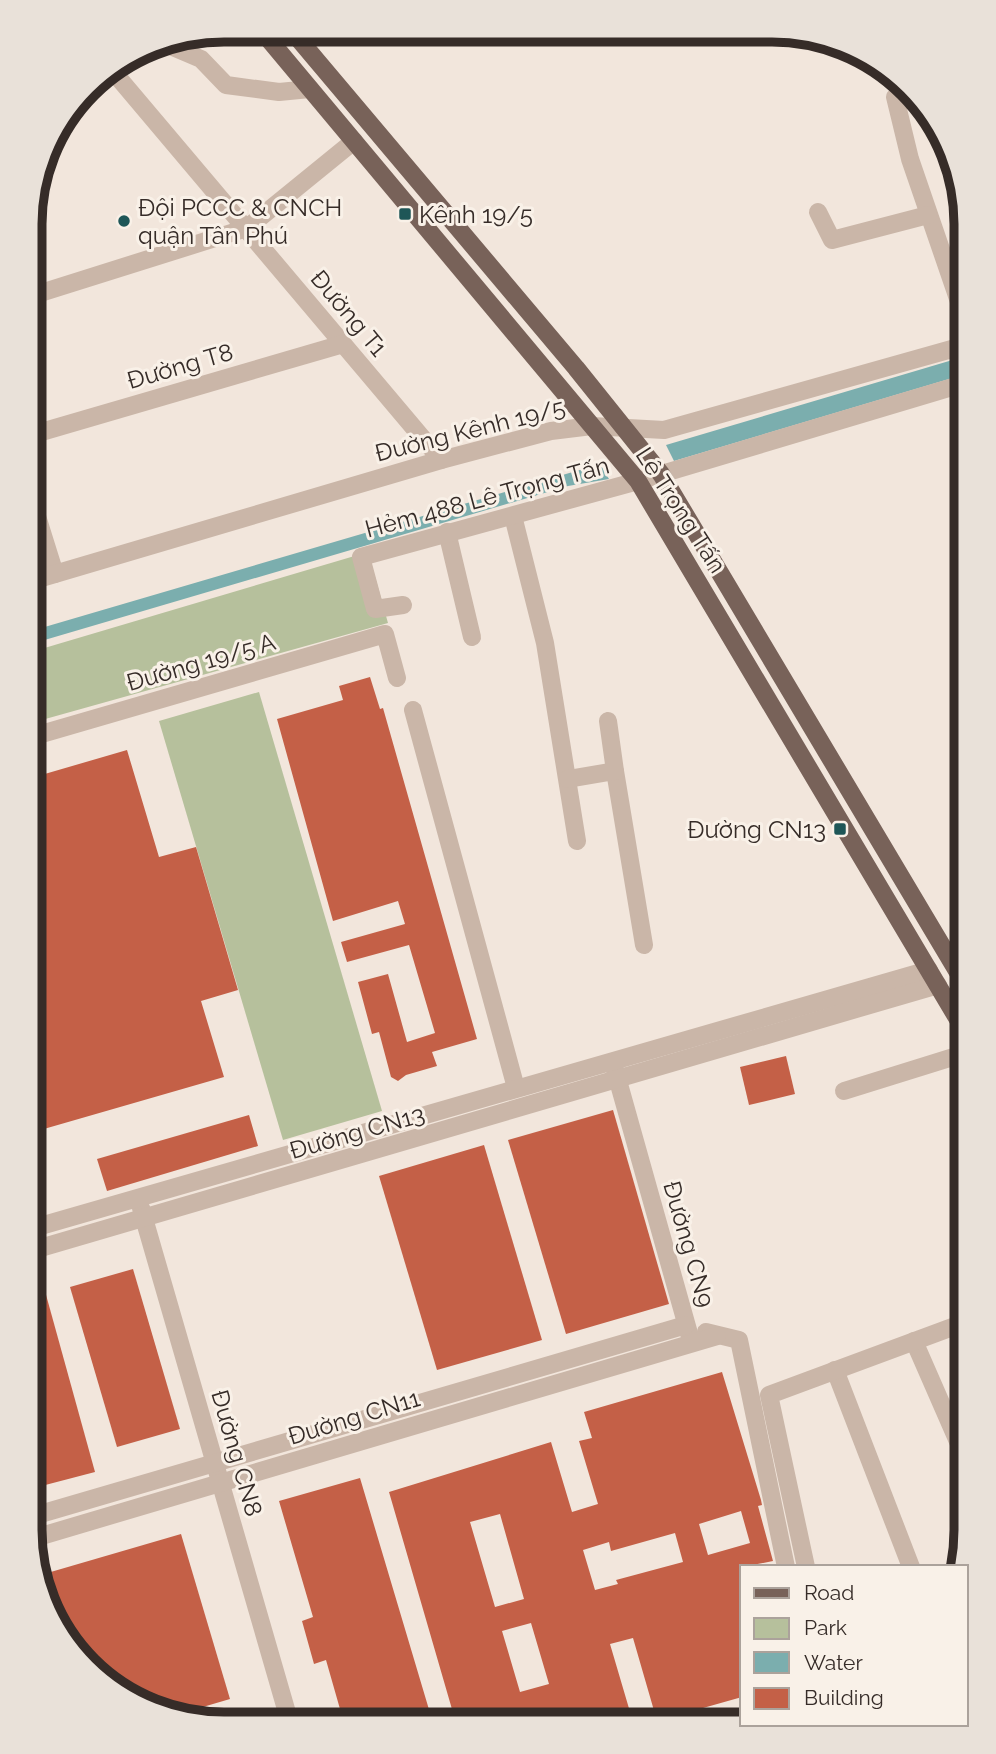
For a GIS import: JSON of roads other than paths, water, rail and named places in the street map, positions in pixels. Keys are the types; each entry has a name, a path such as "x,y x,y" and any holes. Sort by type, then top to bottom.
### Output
{"main road":[{"name":"Lê Trọng Tấn","path":"271,42 638,481 954,1012"},
{"name":"Lê Trọng Tấn","path":"302,42 661,474 954,960"},
{"path":"354,141 372,126"},
{"path":"934,978 954,974"}],"street":[{"path":"176,48 201,59 226,85 279,92 310,89"},
{"name":"Đường T1","path":"118,77 441,460"},
{"path":"895,97 928,215 954,282"},
{"path":"42,293 247,228 354,141"},
{"path":"818,212 832,240 928,215"},
{"name":"Đường T8","path":"42,432 343,344"},
{"name":"Đường Kênh 19/5","path":"42,577 441,460 551,431 593,426 664,430 954,348"},
{"path":"638,481 954,387"},
{"name":"Hẻm 488 Lê Trọng Tấn","path":"403,605 375,609 360,557 638,481"},
{"path":"513,516 545,643 578,841"},
{"path":"42,532 55,574"},
{"path":"447,532 472,637"},
{"name":"Đường 19/5 A","path":"42,734 385,634 397,678"},
{"path":"413,710 516,1088"},
{"path":"608,721 643,945"},
{"path":"568,779 615,771"},
{"name":"Đường CN13","path":"42,1225 516,1088 934,978"},
{"name":"Đường CN13","path":"42,1248 682,1062 934,978"},
{"path":"675,1044 682,1062"},
{"path":"844,1091 954,1057"},
{"name":"Đường CN9","path":"612,1062 686,1325 717,1336 739,1340 786,1565"},
{"path":"483,1098 490,1118"},
{"name":"Đường CN8","path":"138,1197 287,1712"},
{"path":"686,1325 692,1343"},
{"name":"Đường CN11","path":"42,1514 686,1325"},
{"path":"806,1565 769,1395 954,1326"},
{"name":"Đường CN11","path":"42,1536 717,1336"},
{"path":"914,1341 954,1433"},
{"path":"835,1370 910,1565"}],"water":[{"path":"954,360 954,378 674,461 666,445"},
{"path":"600,464 609,479 568,486 42,641 42,628"}],"place":[{"name":"Kênh 19/5","path":"405,214"},
{"name":"Đội PCCC & CNCH quận Tân Phú","path":"124,221"},
{"name":"Đường CN13","path":"840,829"}]}
